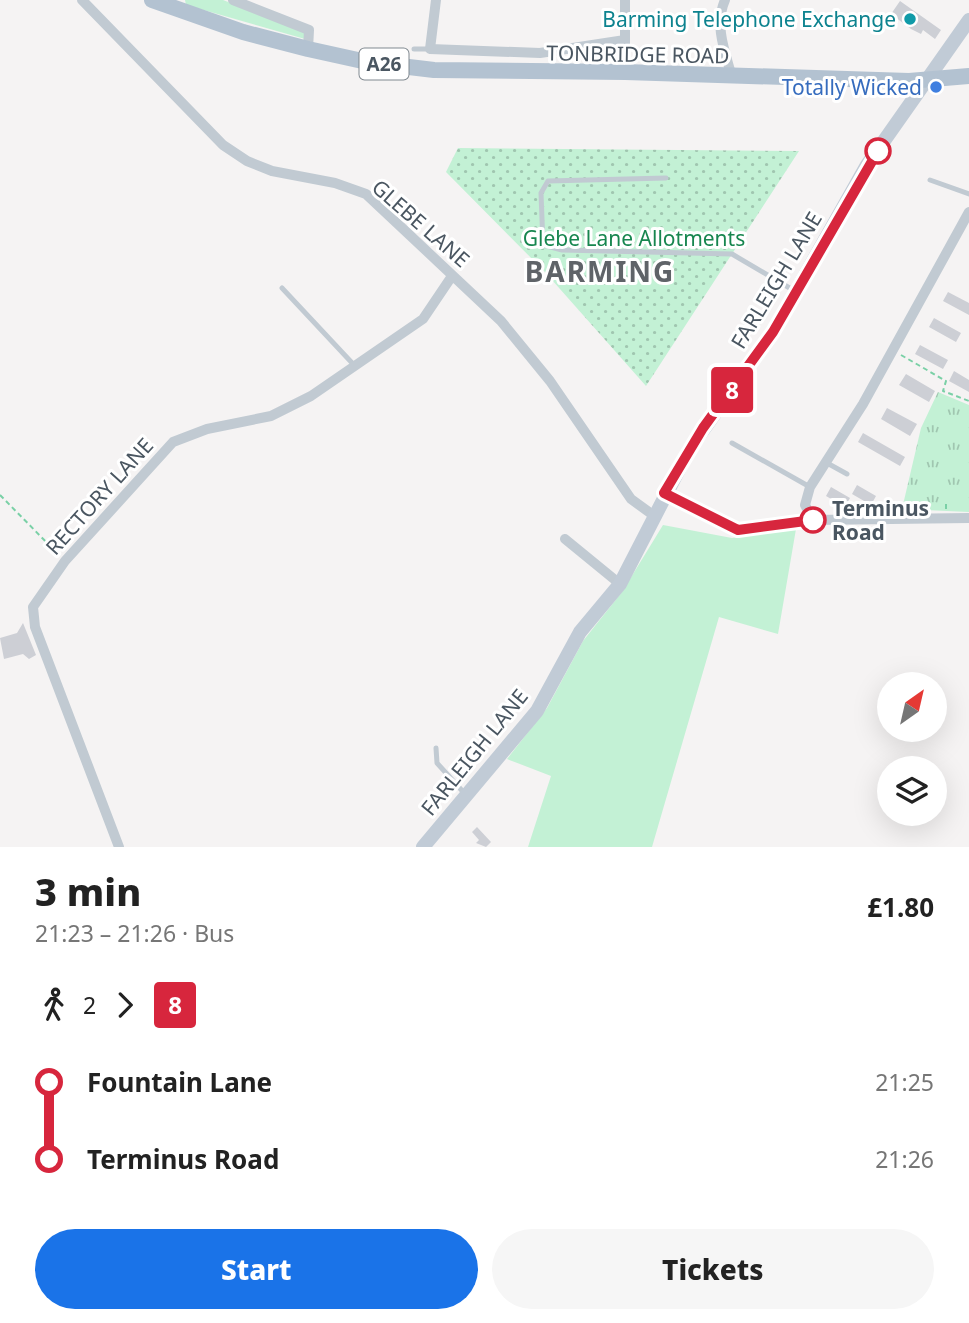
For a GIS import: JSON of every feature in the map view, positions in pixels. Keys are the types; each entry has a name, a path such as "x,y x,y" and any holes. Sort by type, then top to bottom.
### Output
{"main road":[{"name":"TONBRIDGE ROAD","path":"152,0 178,5 243,32 308,49 367,62 434,70 625,72 909,81 969,76"}],"street":[{"name":"GLEBE LANE","path":"82,0 223,145 247,162 272,171 335,183 366,194 501,321 550,381 631,499 653,514"},
{"path":"233,0 309,30 308,49"},
{"path":"436,0 430,49 540,53 625,40"},
{"path":"625,0 625,72"},
{"path":"725,0 721,10 720,33 732,77"},
{"name":"FARLEIGH LANE","path":"427,846 537,711 580,632 620,584 664,493 696,439 744,375 796,292 867,165 931,78 958,32 969,20"},
{"path":"813,520 805,505 810,488 894,350 967,220"},
{"name":"RECTORY LANE","path":"119,847 35,626 33,607 65,561 173,442 207,429 271,416 311,396 423,319 452,276"},
{"path":"664,493 738,530 813,520 969,518"},
{"path":"565,539 620,584"}],"lane":[{"path":"414,49 430,49"},
{"path":"666,178 548,181 541,193 543,244 562,250 732,254 796,292"},
{"path":"930,180 969,194"},
{"path":"282,288 354,365"},
{"path":"732,443 810,488"},
{"path":"827,463 847,474"},
{"path":"436,748 437,763 466,795"}],"path":[{"path":"894,350 946,381 943,390 969,401"},
{"path":"0,495 65,561"}],"green space":[{"path":"185,0 223,0 304,31 305,39 186,5"},
{"name":"Glebe Lane Allotments","path":"458,148 799,151 646,386 544,271 446,172"},
{"path":"938,392 969,405 969,512 902,509 921,428"},
{"path":"663,525 732,538 796,529 778,634 719,617 652,847 528,847 551,776 507,759 547,708 583,641 622,592"}],"building":[{"name":"Barming Telephone Exchange","path":"900,1 941,30 935,39 923,30 921,34 911,29 891,14"},
{"path":"948,292 969,303 969,315 943,301"},
{"path":"934,318 961,333 956,342 929,327"},
{"path":"920,345 948,360 943,369 915,354"},
{"path":"954,371 969,380 969,392 949,381"},
{"path":"906,374 935,391 929,402 899,385"},
{"path":"887,408 917,424 910,436 881,419"},
{"path":"863,433 905,457 900,466 858,442"},
{"path":"857,485 876,496 871,505 852,494"},
{"path":"831,487 850,498 845,507 826,496"},
{"path":"23,623 36,655 29,659 23,654 4,659 0,638 17,633"},
{"path":"477,827 491,842 486,847 476,843 479,840 472,832"}],"bus line":[{"name":"8","path":"813,520 738,530 664,493 703,428 773,332 867,165 878,151"}],"place":[{"name":"Barming Telephone Exchange","path":"910,19"},
{"name":"Totally Wicked","path":"936,87"},
{"name":"Terminus Road","path":"813,520"}],"district":[{"name":"BARMING","path":"600,271"}]}
